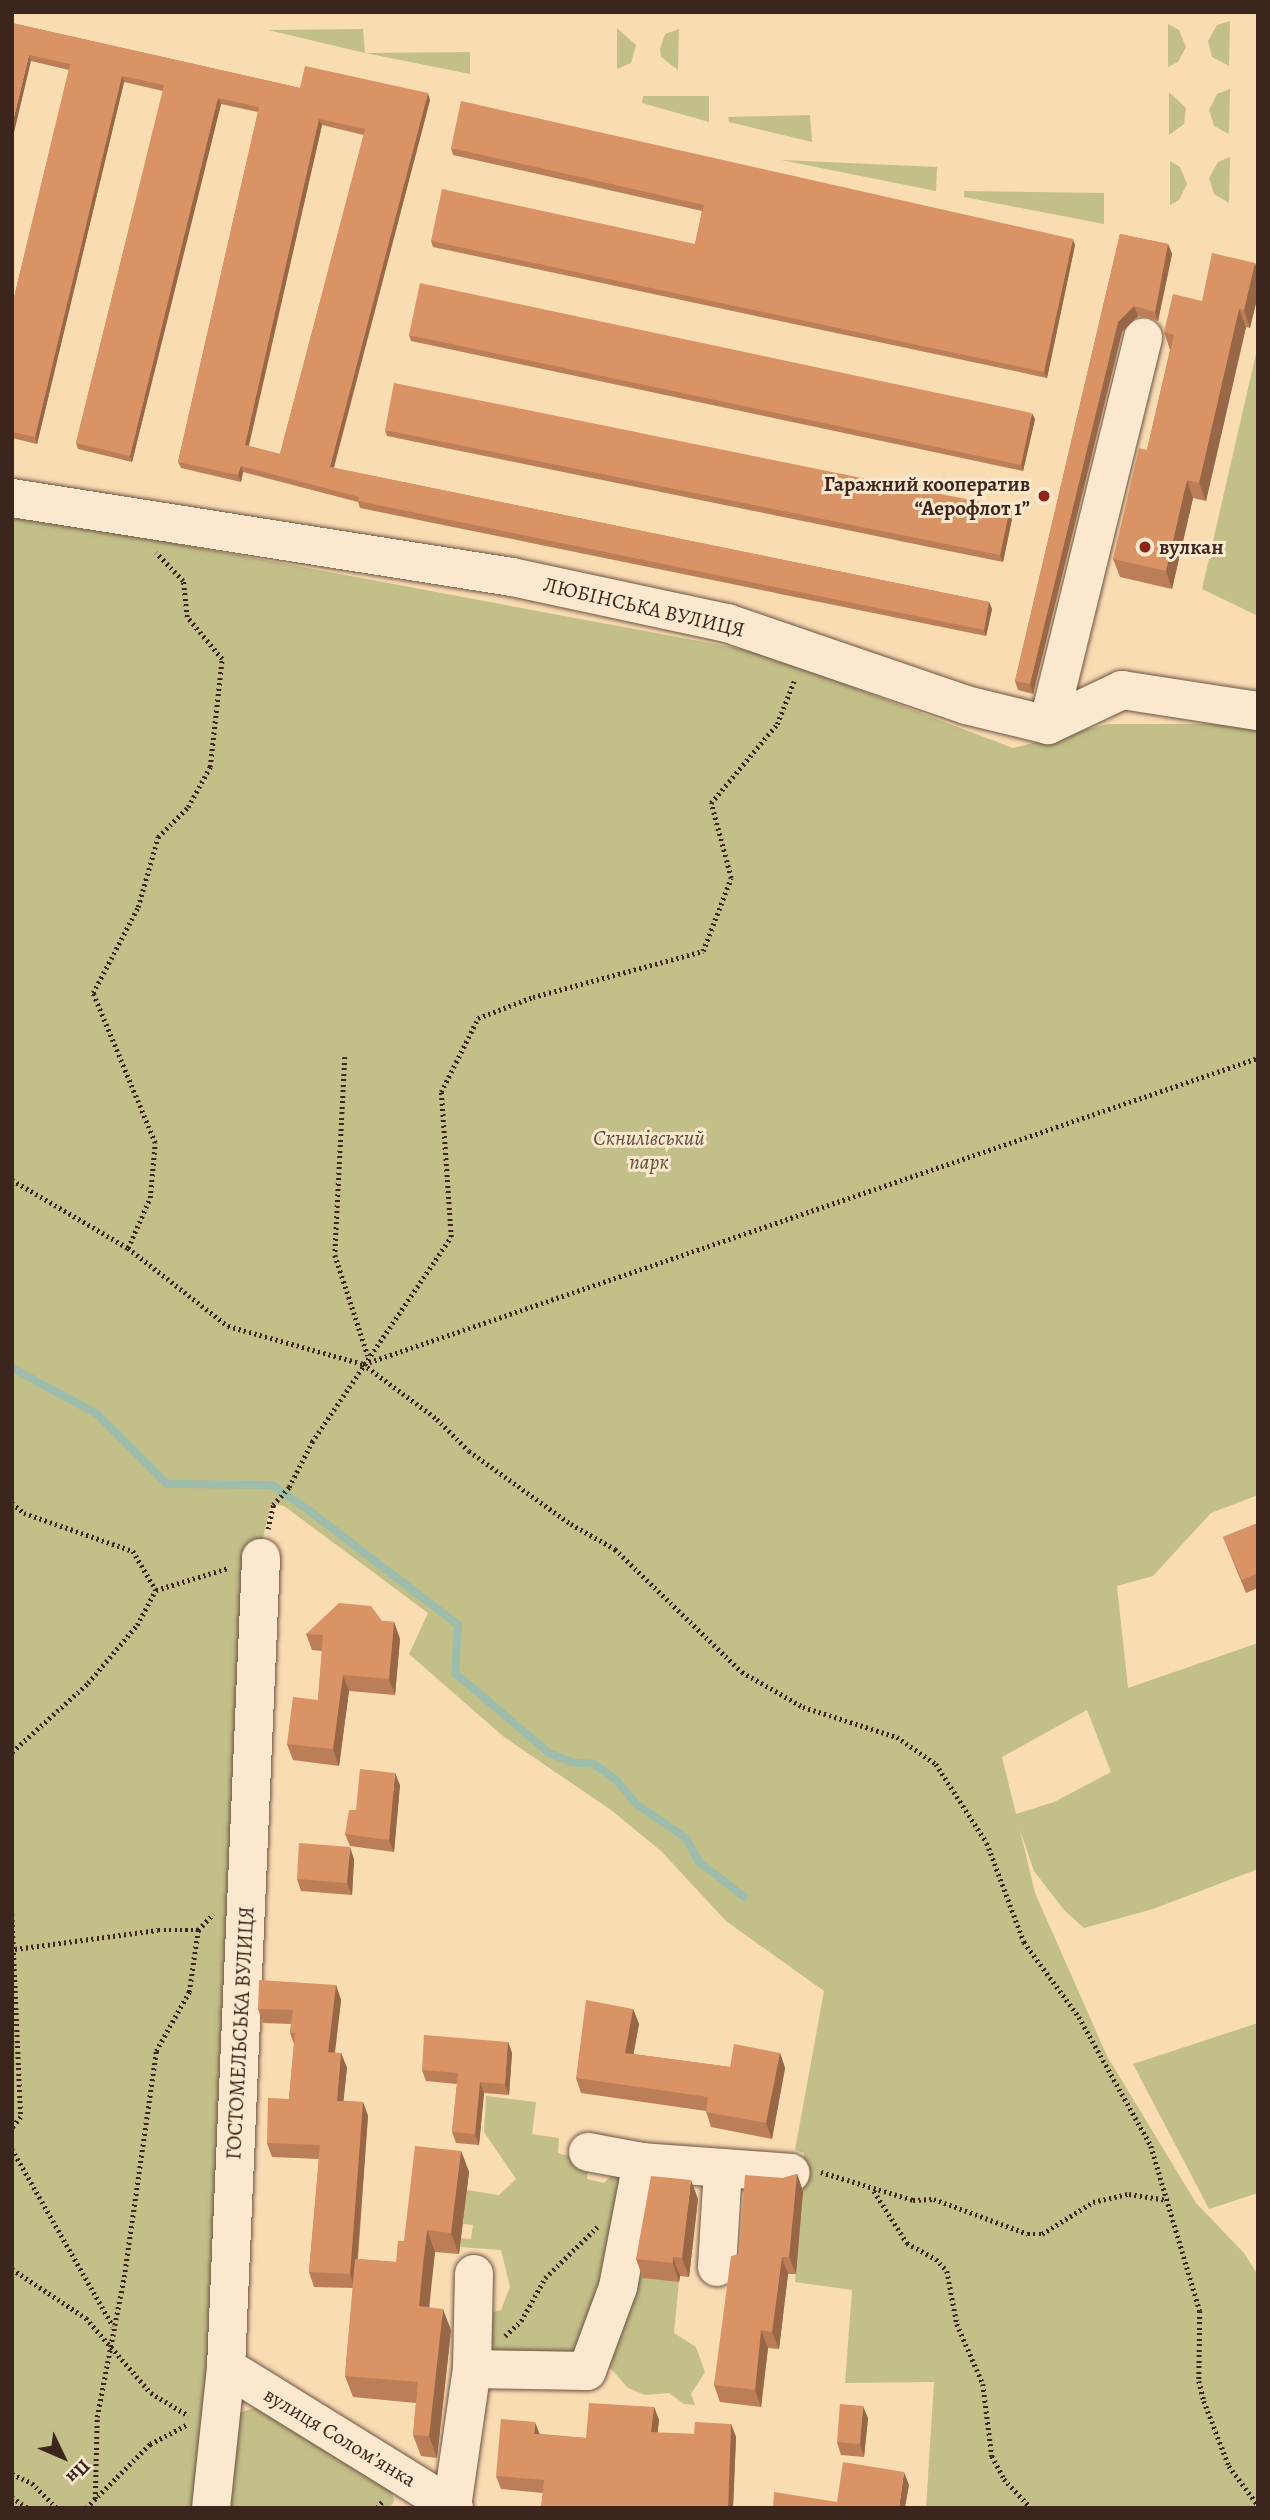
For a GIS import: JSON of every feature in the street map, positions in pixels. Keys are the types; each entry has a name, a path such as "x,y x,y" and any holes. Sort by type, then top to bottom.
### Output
{"street":[{"path":"1048,725 1143,337"},
{"name":"ЛЮБІНСЬКА ВУЛИЦЯ","path":"12,498 512,577 727,623 966,705 1048,725"},
{"path":"1048,725 1122,690 1258,711"},
{"name":"ГОСТОМЕЛЬСЬКА ВУЛИЦЯ","path":"211,2508 226,2367 261,1558"},
{"path":"588,2152 642,2162 791,2174"},
{"path":"472,2369 587,2371 618,2287 642,2162"},
{"path":"717,2267 723,2168"},
{"path":"453,2507 472,2369 474,2274"},
{"name":"вулиця Соломʼянка","path":"226,2367 453,2507"}],"path":[{"path":"128,1248 150,1198 155,1143 93,993 138,906 158,837 188,807 210,767 222,659 187,617 183,580 156,555 153,520"},
{"path":"273,1505 289,1487 363,1364 451,1237 441,1092 478,1018 533,997 703,951 731,878 711,803 777,724 806,650"},
{"path":"345,1057 335,1255 368,1357"},
{"path":"363,1364 1258,1058"},
{"path":"12,1180 128,1248 228,1326 363,1364 437,1419 469,1451 571,1524 615,1549 742,1672 827,1717 897,1737 936,1764 987,1843 1024,1942 1079,2017 1151,2146 1200,2311 1202,2391 1230,2466 1256,2505"},
{"path":"12,1503 24,1513 133,1551 156,1590"},
{"path":"12,1752 88,1683 137,1625 156,1590 261,1558"},
{"path":"94,2499 97,2417 111,2350 156,2051 189,1992 198,1930 218,1909"},
{"path":"12,1914 21,2117 12,2128"},
{"path":"13,1949 158,1930 198,1930"},
{"path":"12,2149 113,2327"},
{"path":"791,2174 826,2172 874,2190 934,2199 1028,2234 1042,2234 1093,2202 1129,2194 1166,2200"},
{"path":"874,2190 907,2243 936,2259 947,2271 957,2324 983,2384 992,2456 1004,2479 1031,2508"},
{"path":"472,2369 521,2321 545,2278 592,2228 618,2222 632,2212"},
{"path":"12,2269 86,2318 151,2393 195,2420 150,2444 86,2508"},
{"path":"13,2475 32,2483 57,2508"},
{"path":"12,2497 28,2508"}],"green space":[{"path":"1230,21 1229,66 1212,57 1208,41 1217,25"},
{"path":"1168,24 1179,30 1186,47 1178,62 1168,67"},
{"path":"617,28 636,45 631,63 617,69"},
{"path":"363,29 365,53 268,30"},
{"path":"679,29 678,70 661,57 660,49 665,34"},
{"path":"470,52 470,74 365,53"},
{"path":"1230,89 1229,134 1214,126 1209,110 1217,94"},
{"path":"1169,92 1186,108 1184,124 1169,135"},
{"path":"643,96 709,96 709,122 642,103"},
{"path":"810,115 812,142 729,122 728,117"},
{"path":"1230,157 1229,203 1214,194 1209,178 1218,162"},
{"path":"781,160 937,167 936,191"},
{"path":"1170,161 1180,167 1187,184 1179,200 1170,205"},
{"path":"964,191 1104,193 1104,224 964,197"},
{"path":"1258,345 1258,616 1202,589"},
{"name":"Скнилівський парк","path":"12,513 763,653 1013,748 1108,724 1258,724 1258,1495 1211,1513 1153,1576 1117,1586 1128,1688 1258,1643 1258,1869 1153,1909 1084,1928 1064,1910 1034,1871 1020,1830 1035,1893 1107,2056 1196,2203 1244,2253 1258,2275 1258,2508 926,2508 934,2382 845,2383 852,2290 795,2282 804,2153 795,2150 824,1991 726,1921 661,1851 611,1810 504,1737 409,1654 428,1613 284,1506 271,1503 260,1551 203,2508 12,2508","holes":["1087,1710 1111,1772 1054,1802 1016,1814 1002,1757"]},
{"path":"1258,2023 1258,2193 1209,2209 1133,2064"},
{"path":"486,2096 536,2102 532,2134 559,2138 558,2153 589,2162 587,2179 604,2183 613,2174 636,2185 679,2282 674,2333 696,2347 705,2372 691,2394 695,2405 684,2404 669,2393 645,2395 628,2388 605,2362 486,2355 490,2313 501,2310 510,2287 501,2250 460,2247 461,2238 471,2239 473,2225 463,2224 467,2190 499,2195 516,2179 484,2132"},
{"path":"255,2408 288,2414 391,2488 394,2501 390,2508 217,2508 238,2413"}],"building":[{"path":"12,23 300,88 305,66 428,93 330,467 989,602 984,630 358,501 359,497 241,466 238,475 178,462 259,107 218,98 130,456 76,443 164,85 122,76 35,437 12,432 12,306 70,64 29,55 12,125","holes":["319,119 365,129 280,454 245,445"]},
{"path":"461,101 1073,239 1044,372 431,241 442,189 695,244 704,205 451,148"},
{"path":"1120,234 1168,244 1155,312 1134,306 1118,322 1030,684 1015,681"},
{"path":"1212,253 1255,263 1244,310 1239,309 1199,483 1187,480 1166,571 1113,559 1139,448 1147,450 1174,335 1164,332 1173,294 1202,301"},
{"path":"420,283 1032,413 1021,465 409,335"},
{"path":"394,383 1010,508 1000,555 385,430"},
{"path":"1258,1523 1258,1573 1242,1580 1223,1537"},
{"path":"339,1603 371,1606 382,1621 394,1622 389,1679 343,1675 333,1749 287,1744 293,1697 318,1700 323,1635 306,1634"},
{"path":"360,1769 395,1773 389,1840 345,1834 349,1810 356,1810"},
{"path":"299,1843 350,1847 347,1883 297,1879"},
{"path":"259,1980 336,1985 328,2052 341,2053 337,2101 363,2102 350,2274 309,2272 320,2145 267,2143 268,2098 289,2099 295,2033 290,2033 293,2010 258,2009"},
{"path":"586,2000 633,2009 625,2053 730,2067 734,2044 780,2053 766,2123 706,2112 708,2097 576,2078"},
{"path":"424,2035 508,2042 505,2084 480,2082 475,2134 452,2132 458,2073 422,2070"},
{"path":"415,2146 461,2151 451,2233 427,2230 423,2262 419,2306 443,2309 429,2436 413,2435 418,2382 345,2376 355,2259 396,2262 398,2241 404,2241"},
{"path":"797,2174 789,2257 782,2257 772,2332 761,2330 755,2390 714,2385 731,2256 739,2254 745,2175 783,2178"},
{"path":"651,2176 691,2180 682,2258 673,2257 673,2263 636,2259"},
{"path":"589,2403 654,2407 651,2432 694,2434 695,2422 731,2424 728,2508 541,2508 544,2480 496,2476 501,2419 535,2422 534,2434 586,2438"},
{"path":"840,2404 863,2406 860,2444 837,2442"},
{"path":"843,2462 904,2472 899,2508 773,2508 774,2492 837,2502"}],"waterway":[{"path":"12,1368 97,1414 167,1484 272,1485 311,1512 458,1625 455,1673 549,1753 571,1762 594,1764 617,1781 636,1804 686,1838 698,1861 744,1897"}],"place":[{"name":"Гаражний кооператив “Аерофлот 1”","path":"1044,496"},
{"name":"вулкан","path":"1145,547"}]}
